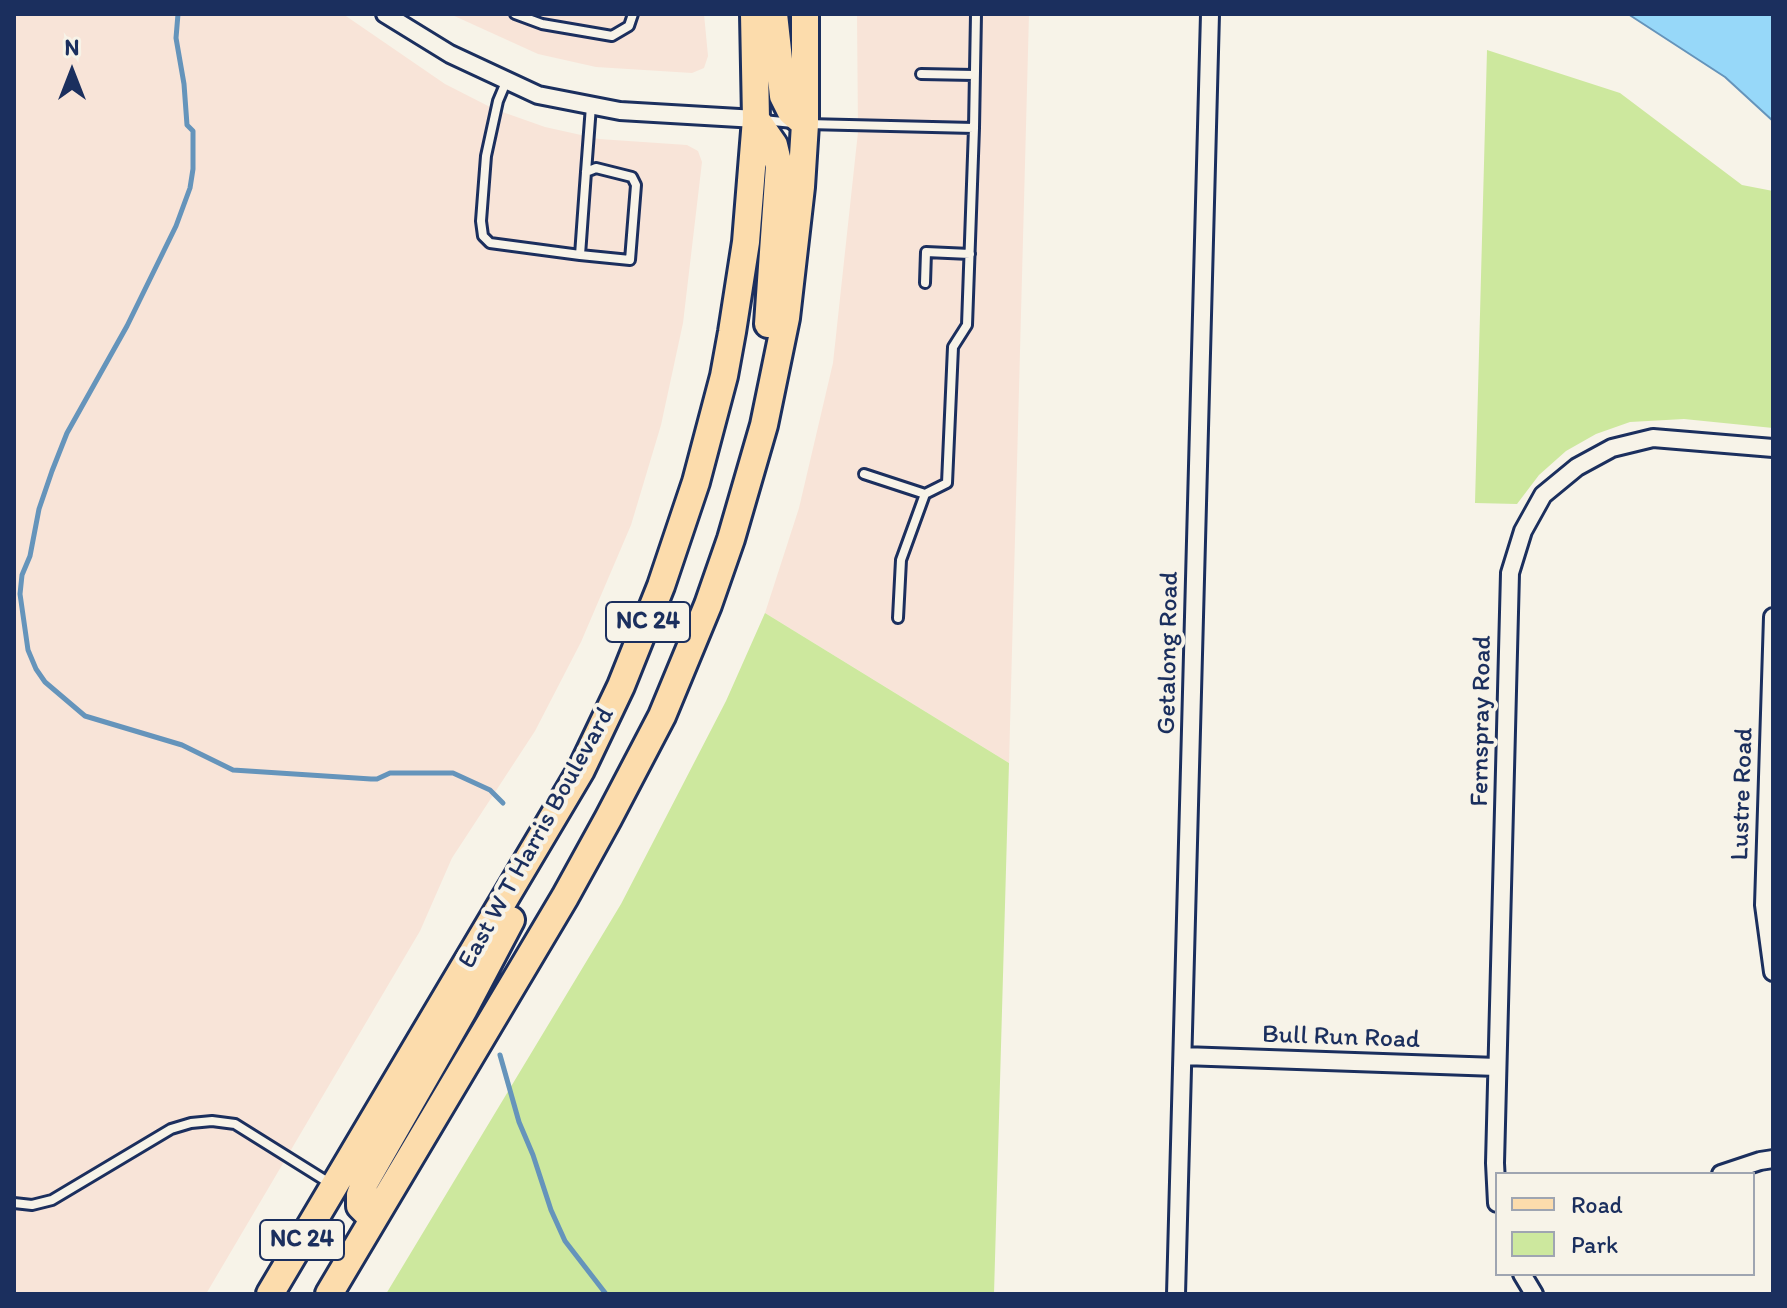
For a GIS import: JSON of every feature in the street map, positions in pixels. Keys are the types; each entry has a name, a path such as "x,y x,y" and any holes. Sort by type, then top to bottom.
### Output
{"main road":[{"name":"East W T Harris Boulevard","path":"270,1294 581,770 621,686 661,586 696,482 732,332 746,242 756,119 754,14"},
{"path":"774,14 783,96 791,112 805,124"},
{"name":"East W T Harris Boulevard","path":"329,1294 565,897 662,716 708,605 748,482 786,318 805,124 805,14"},
{"path":"748,482 770,301 779,166 774,145 756,119"},
{"path":"373,1219 360,1206 365,1182 526,893 537,845"}],"street":[{"path":"385,14 450,54 538,95 620,111 756,119"},
{"name":"Getalong Road","path":"1176,1294 1210,14"},
{"name":"Fernspray Road","path":"1495,1172 1510,573 1523,531 1543,495 1577,467 1612,448 1653,438 1773,448"},
{"name":"Lustre Road","path":"1773,617 1764,905 1773,972"},
{"name":"Bull Run Road","path":"1183,1056 1497,1067"},
{"path":"1727,1172 1773,1159"},
{"path":"1523,1276 1534,1294"}],"lane":[{"path":"515,14 542,24 612,36 629,26 633,14"},
{"path":"898,618 901,560 925,494 947,483 953,347 967,325 976,14"},
{"path":"921,74 974,75"},
{"path":"506,82 498,101 486,156 481,221 483,236 490,243 630,260 636,185 632,177 596,168 586,172"},
{"path":"580,255 591,106"},
{"path":"756,119 805,124 974,128"},
{"path":"925,283 926,252 970,254"},
{"path":"864,474 925,494"},
{"path":"14,1203 32,1205 52,1200 171,1129 212,1121 235,1124 335,1186"}],"shaded area":[{"path":"14,14 343,14 445,84 494,109 545,127 599,139 687,145 698,151 702,162 683,323 661,425 631,525 581,642 535,731 452,858 420,931 206,1294 14,1294"},
{"path":"450,14 704,14 708,56 704,68 692,73 596,67 538,54"},
{"path":"857,14 1029,14 1009,763 765,613 799,508 833,363 858,132"}],"green space":[{"path":"1487,50 1620,93 1742,185 1773,191 1773,428 1684,419 1630,422 1596,434 1566,451 1539,475 1517,504 1475,503"},
{"path":"765,613 1009,763 994,1294 386,1294 621,904 726,701"}],"water":[{"path":"1628,14 1773,14 1773,121 1725,77"}],"waterway":[{"path":"178,14 176,38 187,125 193,131 190,188 176,226 127,326 67,433 52,471 39,509 30,556 22,575 20,594 28,650 45,682 85,716 182,745 233,770 371,779 390,773 453,773 490,790 503,803"},
{"path":"500,1055 519,1122 551,1210 565,1241 606,1294"}]}
